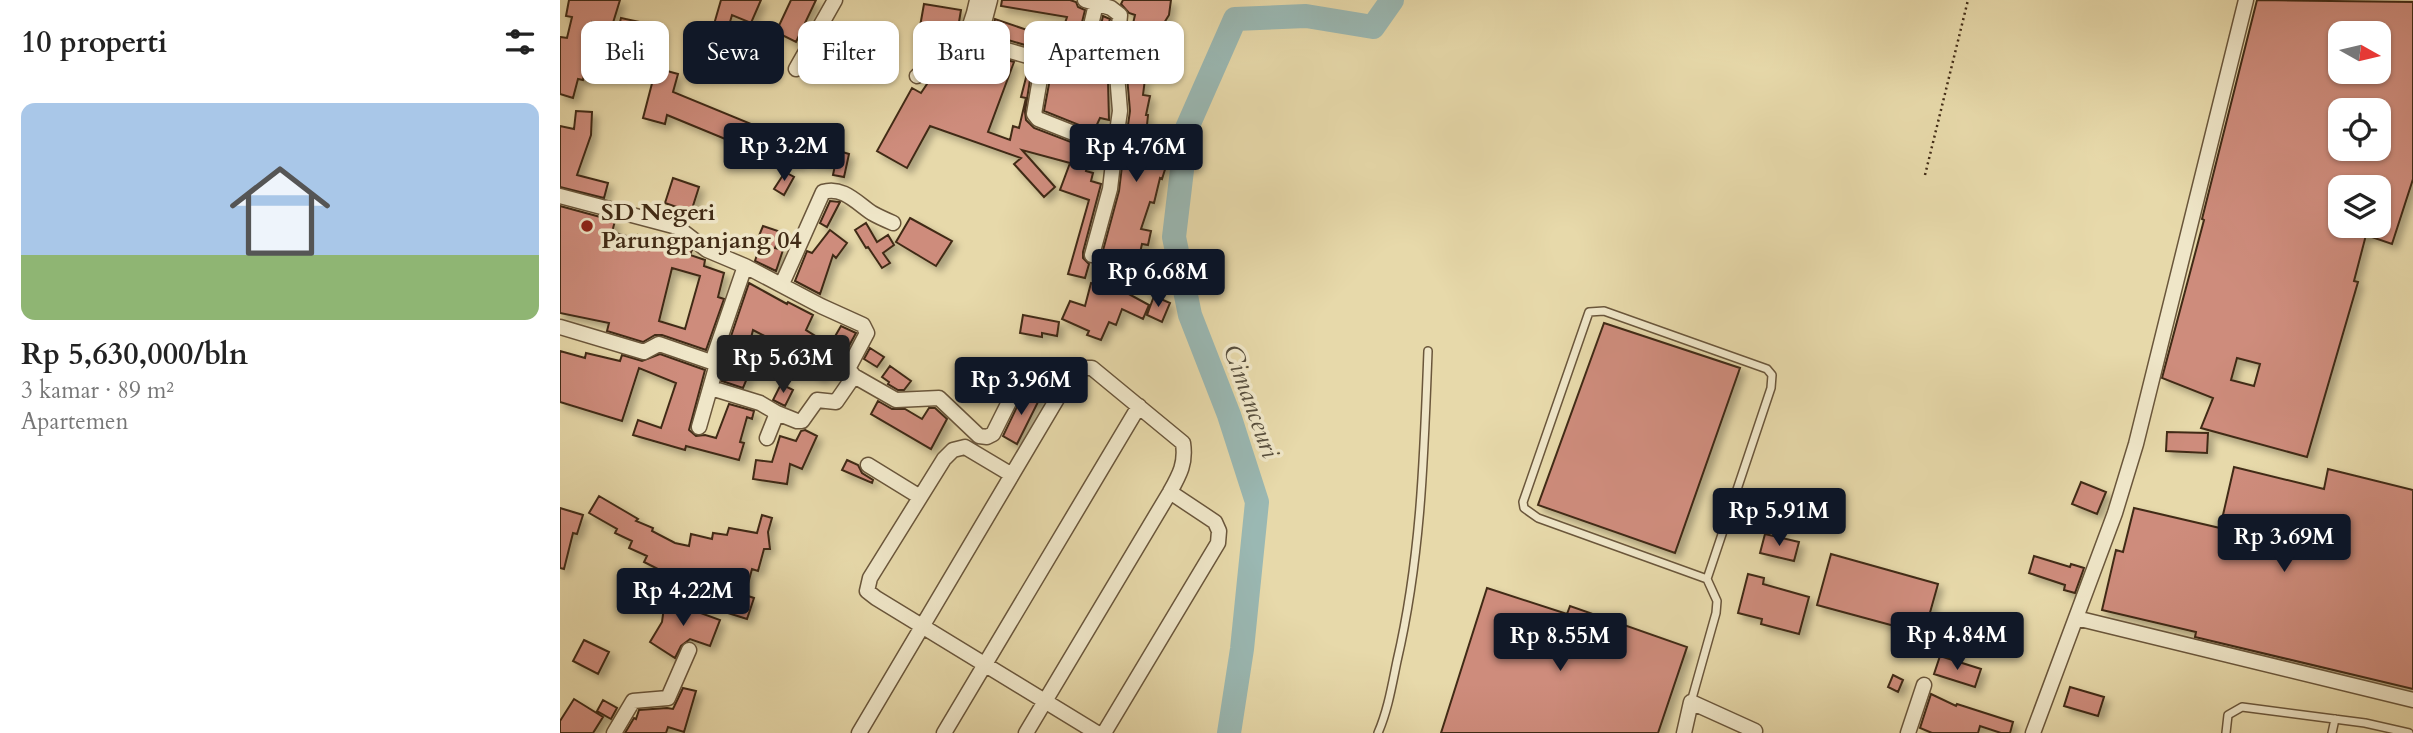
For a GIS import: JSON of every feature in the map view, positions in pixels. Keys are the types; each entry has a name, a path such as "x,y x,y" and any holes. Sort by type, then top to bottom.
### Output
{"street":[{"path":"796,69 835,0"},
{"path":"2033,733 2115,513 2136,444 2246,0"},
{"path":"983,1 980,38 982,43 1024,55"},
{"path":"973,21 983,1"},
{"path":"1088,21 1091,2 1111,8 1120,15 1116,62 1121,111 1110,189 1092,255"},
{"path":"1039,84 1034,114 1038,119 1091,140 1146,155"},
{"path":"782,284 823,192 832,190 848,195 876,215 893,223"},
{"path":"560,196 677,227 707,250 746,266 863,325 867,334 849,367 854,376 896,400 939,398 976,434 984,438 993,434 1015,390"},
{"path":"699,427 714,363 746,266"},
{"path":"560,327 644,352 659,344 714,363 727,360 770,372"},
{"path":"859,733 1070,377 1080,368 1092,368 1183,443 1183,468 1026,733"},
{"path":"710,388 760,403 777,413 802,421 817,400 836,402 854,376"},
{"path":"944,733 1139,406"},
{"path":"767,438 777,413"},
{"path":"1012,475 965,447 953,450 944,459 870,578 867,591 1097,733"},
{"path":"868,465 920,497"},
{"path":"1104,733 1218,543 1219,531 1215,522 1170,492"},
{"path":"2076,618 2413,700"},
{"path":"614,733 633,701 668,698 689,650"},
{"path":"1908,733 1924,685"},
{"path":"1684,733 1691,702 1755,731"}],"lane":[{"path":"1691,702 1716,613 1717,601 1707,579 1771,388 1772,376 1767,369 1616,316 1604,312 1589,312 1523,502 1524,508 1538,518 1707,579"},
{"path":"1378,733 1386,716 1417,554 1428,351"},
{"path":"2226,733 2228,715 2242,707 2365,723 2409,733"},
{"path":"2332,733 2335,719"},
{"path":"2362,733 2365,723"}],"path":[{"path":"1925,175 1968,0"}],"building":[{"path":"569,0 620,0 614,21 581,21 581,80 578,79 573,98 560,94 560,37 567,38 572,17 566,16"},
{"path":"721,0 761,0 752,21 732,15 730,21 715,21"},
{"path":"791,0 816,0 806,21 798,21 796,42 784,36 784,21 781,21"},
{"path":"1002,0 1070,0 1085,10 1082,21 1066,21 1067,17 1001,6"},
{"path":"1123,0 1171,0 1165,21 1134,21 1135,15 1129,13 1121,4"},
{"path":"2257,0 2413,2 2413,179 2392,244 2375,238 2391,238 2391,175 2328,175 2328,238 2365,238 2354,281 2358,282 2307,457 2201,428 2213,398 2162,378 2204,220 2202,219","holes":["2237,358 2260,364 2254,386 2231,380"]},
{"path":"924,4 961,10 959,21 921,21"},
{"path":"1010,24 1024,29 1024,45 1010,41"},
{"path":"669,72 678,74 673,92 756,126 747,148 667,115 665,124 643,118 652,84 669,84"},
{"path":"927,84 1006,84 988,132 1010,140 1013,126 1019,128 1026,98 1021,97 1024,84 1029,84 1026,120 1034,128 1092,150 1086,171 1093,173 1091,181 1101,184 1083,252 1083,258 1089,264 1085,278 1068,274 1089,200 1060,190 1070,163 1022,150 1055,187 1044,197 1014,164 1021,158 930,126 907,168 877,151 912,88 921,93"},
{"path":"1049,84 1108,84 1109,120 1100,118 1094,131 1044,111"},
{"path":"1128,84 1144,84 1143,95 1150,96 1146,135 1172,145 1154,203 1150,202 1141,229 1151,231 1148,245 1142,244 1137,266 1102,254 1119,191 1123,158 1148,164 1155,157 1155,152 1149,146 1126,139 1130,111"},
{"path":"576,111 592,112 591,135 577,175 608,183 604,198 560,187 560,126 574,129"},
{"path":"775,132 849,154 844,177 833,175 835,165 800,156 798,164 768,156"},
{"path":"785,172 794,177 784,195 774,189"},
{"path":"673,178 699,187 691,212 665,203"},
{"path":"830,201 840,202 827,227 820,223"},
{"path":"560,206 615,221 612,232 637,239 638,235 675,243 674,246 692,250 690,255 705,260 704,266 724,273 718,297 724,299 706,350 662,335 655,335 643,342 607,331 609,323 560,313","holes":["672,268 700,276 685,329 659,321"]},
{"path":"910,218 952,241 936,266 896,242"},
{"path":"866,223 877,242 888,235 894,245 883,253 890,263 882,268 855,230"},
{"path":"763,226 781,232 775,248 783,250 776,271 755,261 762,239 758,238"},
{"path":"830,230 847,243 836,258 833,255 820,294 795,281 807,251 812,253"},
{"path":"749,283 813,315 806,330 830,345 841,326 856,333 840,362 838,375 827,368 821,378 808,369 813,361 753,330 750,342 742,340 739,353 726,351"},
{"path":"1091,283 1127,293 1149,305 1143,319 1122,309 1116,325 1109,322 1101,340 1087,335 1089,331 1062,319 1070,301 1085,306"},
{"path":"1154,296 1170,303 1162,322 1147,315"},
{"path":"1023,315 1059,322 1057,336 1042,333 1042,337 1020,333"},
{"path":"1604,323 1740,368 1675,553 1538,505"},
{"path":"870,348 884,357 877,367 864,359"},
{"path":"560,351 585,358 586,353 620,361 622,355 642,361 660,354 705,370 689,430 696,436 716,438 729,404 754,411 752,419 747,417 740,442 744,443 739,460 686,446 685,450 633,435 638,420 661,428 676,383 639,368 622,421 560,402"},
{"path":"890,366 911,381 904,390 898,390 882,377"},
{"path":"725,371 748,376 743,388 722,381"},
{"path":"781,384 793,390 785,406 773,400"},
{"path":"1025,390 1040,398 1017,444 1003,436"},
{"path":"878,401 892,409 905,409 922,419 929,408 935,408 947,419 931,449 871,414"},
{"path":"805,430 817,436 802,469 790,464 787,484 753,479 756,460 772,462 780,436 796,441 801,431"},
{"path":"2167,432 2208,433 2207,453 2166,451"},
{"path":"847,460 858,465 862,473 873,480 872,483 842,470"},
{"path":"2234,467 2324,489 2328,469 2413,490 2413,689 2195,637 2196,632 2102,610 2116,550 2123,552 2134,508 2220,528"},
{"path":"2081,482 2106,492 2097,514 2072,504"},
{"path":"599,496 638,519 636,521 653,528 652,531 675,543 689,546 691,534 712,539 713,533 727,535 729,528 757,533 762,515 772,518 768,532 770,549 764,549 758,571 752,569 745,595 754,598 747,619 728,613 731,601 667,582 668,574 644,562 647,556 629,548 632,541 615,533 617,529 589,513"},
{"path":"560,508 583,515 577,534 573,533 564,569 560,568"},
{"path":"1765,534 1799,542 1794,561 1760,553"},
{"path":"1831,554 1938,584 1924,634 1817,605"},
{"path":"2034,556 2070,567 2071,564 2084,568 2075,593 2064,590 2065,585 2029,573"},
{"path":"1748,574 1764,578 1763,584 1809,597 1799,634 1761,624 1762,619 1738,613"},
{"path":"1487,588 1567,614 1570,606 1687,647 1658,733 1441,733"},
{"path":"665,600 720,620 710,646 690,639 681,646 675,658 650,642 662,622"},
{"path":"584,640 609,652 598,674 573,661"},
{"path":"1940,656 1981,669 1975,687 1934,674"},
{"path":"1893,675 1903,680 1898,692 1888,687"},
{"path":"2070,687 2104,697 2098,716 2064,706"},
{"path":"683,688 696,691 684,732 668,727 666,733 625,733 634,718 636,719 639,710 673,709"},
{"path":"1931,694 1956,706 1957,704 2013,722 2010,733 1980,726 1978,733 1932,733 1920,728"},
{"path":"574,699 603,717 593,733 560,733 560,721"},
{"path":"603,700 617,708 611,719 597,711"}],"waterway":[{"name":"Cimanceuri","path":"1229,733 1242,649 1257,502 1229,415 1190,315 1174,237 1187,128 1235,19 1306,16 1373,27 1392,0"}],"place":[{"name":"SD Negeri Parungpanjang 04","path":"587,226"}]}
